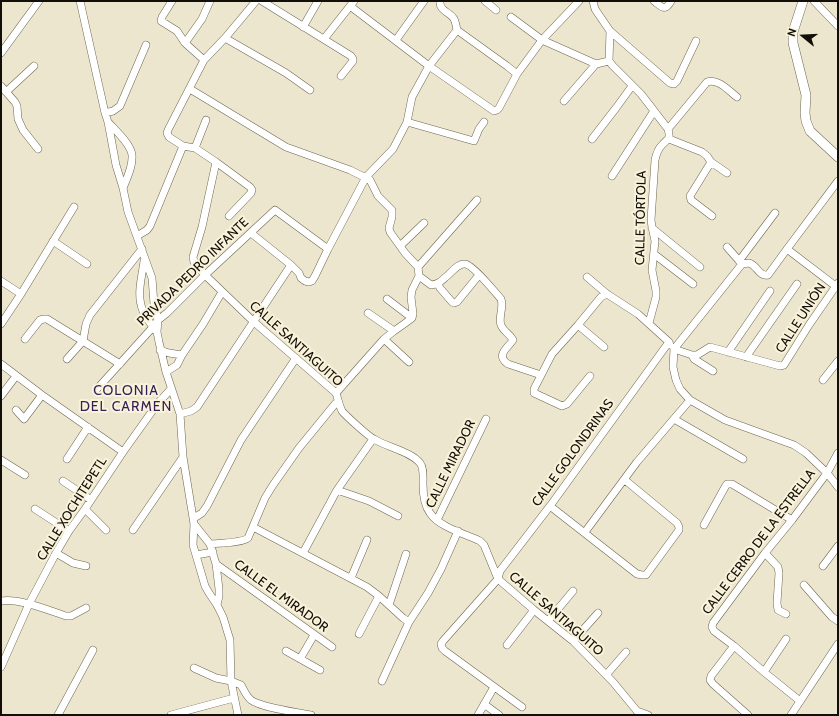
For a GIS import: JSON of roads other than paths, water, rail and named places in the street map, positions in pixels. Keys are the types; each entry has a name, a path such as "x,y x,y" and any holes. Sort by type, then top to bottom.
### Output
{"street":[{"path":"1,53 39,1"},
{"path":"80,1 108,122 116,165 128,212 152,278 155,311 158,320"},
{"path":"172,1 161,21 177,31 185,43 204,60"},
{"path":"185,43 202,19 210,1"},
{"path":"229,216 249,196 252,190 216,162 194,148 183,146 169,137 167,133 204,60 225,38 256,1"},
{"path":"262,1 324,39 353,59 353,62 341,76"},
{"path":"303,27 318,1"},
{"path":"396,40 424,1"},
{"path":"251,234 299,273 301,278 308,282 312,280 366,177 393,149 407,122 412,97 429,66 457,30 456,21 442,9 440,1"},
{"path":"485,1 496,10"},
{"path":"593,1 598,15 610,31 670,83 674,84 677,81 696,41"},
{"path":"654,1 661,7 665,8 671,1"},
{"path":"803,1 793,32 793,43 806,95 806,121 810,131 836,152"},
{"path":"814,1 838,26"},
{"path":"324,39 352,3 429,66 494,111 497,110 502,104 517,74 542,40 576,2"},
{"path":"511,17 542,40 596,64"},
{"path":"457,30 517,74"},
{"path":"610,31 609,61 612,66 641,94 668,129 670,134 669,139 702,152 711,162 727,172"},
{"path":"225,38 286,73 310,90"},
{"path":"105,113 120,106 146,45"},
{"path":"564,101 596,64 609,61"},
{"path":"34,66 4,89 17,106 18,119 23,130 38,148"},
{"path":"668,129 707,82 712,80 718,82 737,97"},
{"path":"592,139 632,86"},
{"path":"190,90 286,147 366,177 370,180 378,196 392,210 389,228 390,232 405,253 418,267 419,276 412,290 411,297 412,318 384,339 336,393"},
{"path":"612,176 654,111"},
{"path":"194,148 206,120"},
{"path":"108,122 125,141 132,154 130,170 123,188"},
{"path":"407,122 474,141 484,122"},
{"name":"CALLE TÓRTOLA","path":"649,323 656,296 652,270 655,241 651,210 655,160 661,145 669,139"},
{"path":"137,236 150,226 183,146"},
{"name":"CALLE SANTIAGUITO","path":"216,162 202,227 193,257 194,262 205,275 254,322 336,393 342,411 373,439 412,456 421,463 423,489 426,506 430,514 448,528 480,541 484,545 498,579 573,641 613,682 635,713"},
{"path":"711,162 690,196 691,200 712,216"},
{"path":"727,247 741,263 749,263 763,275 768,275 838,181"},
{"path":"418,267 477,200"},
{"path":"1,324 74,207"},
{"name":"PRIVADA PEDRO INFANTE","path":"97,389 155,329 158,320 275,210 328,249"},
{"path":"775,213 741,263 674,349 673,367 680,389 690,400 725,420 794,445 806,452 838,487"},
{"path":"400,246 424,222"},
{"path":"652,227 700,267"},
{"path":"53,241 87,264"},
{"path":"67,359 83,341 86,324 90,315 142,249"},
{"path":"787,249 837,286"},
{"path":"654,254 693,284"},
{"path":"145,260 140,284 140,299 143,310 155,329 166,372 180,414 184,457 194,521 193,545 205,586 217,604 223,617 230,640 231,681 238,715"},
{"path":"419,276 431,285 438,284 457,267 463,264 468,264 501,299 500,323 513,340 512,343 504,350 502,356 504,361 508,364 541,375"},
{"path":"180,414 191,411 197,407 291,266"},
{"path":"438,284 452,302 457,302 479,274"},
{"path":"587,277 607,294 649,323 669,342 674,349 692,355 694,359 714,372"},
{"path":"1,282 21,294"},
{"path":"746,357 797,284"},
{"name":"CALLE UNIÓN","path":"692,355 697,355 710,347 780,366 784,365 809,325 837,286"},
{"path":"728,352 770,291"},
{"path":"166,372 177,365 222,292"},
{"path":"590,376 565,406 534,393 534,389 552,354 601,297 607,294"},
{"path":"387,299 412,318"},
{"path":"368,313 394,331"},
{"path":"25,339 40,320 47,319 120,364"},
{"path":"578,325 604,347"},
{"path":"384,339 409,362"},
{"name":"CALLE GOLONDRINAS","path":"494,687 442,648 441,644 498,579 500,571 550,506 669,342"},
{"path":"160,350 182,355"},
{"path":"194,521 207,506 241,440 296,358"},
{"path":"823,380 838,361"},
{"path":"1,364 123,452"},
{"path":"1,396 16,376"},
{"name":"CALLE XOCHITEPETL","path":"1,666 29,604 56,553 123,452 158,403 171,389"},
{"path":"16,410 24,419 42,395"},
{"path":"585,532 637,462 690,400"},
{"path":"210,544 246,541 265,498 273,485 299,448 338,402"},
{"name":"CALLE MIRADOR","path":"437,520 486,419"},
{"path":"674,419 743,459"},
{"path":"66,459 88,428"},
{"path":"303,554 337,490 373,439"},
{"name":"CALLE CERRO DE LA ESTRELLA","path":"734,646 714,631 712,626 713,623 765,553 792,520 826,473 838,453"},
{"path":"133,530 184,457"},
{"path":"1,460 25,475"},
{"path":"550,506 637,574 646,575 679,530 679,527 677,523 625,480"},
{"path":"63,481 91,500"},
{"path":"704,525 727,484 732,484 792,520"},
{"path":"337,490 369,500 398,516"},
{"path":"35,509 69,532"},
{"path":"85,509 106,530"},
{"path":"194,521 210,544 213,552 219,589 217,604"},
{"path":"253,527 367,587 409,622"},
{"path":"382,681 409,622 428,593 441,569 458,531"},
{"path":"351,578 368,540"},
{"path":"823,566 838,546"},
{"path":"196,555 213,552"},
{"path":"56,553 73,563 86,566"},
{"path":"765,553 778,567 778,610 786,614"},
{"path":"389,605 406,554"},
{"name":"CALLE EL MIRADOR","path":"216,564 332,647"},
{"path":"804,585 832,617 838,621"},
{"path":"548,621 573,591"},
{"path":"359,634 379,596"},
{"path":"1,601 19,601 66,616 71,616 86,608"},
{"path":"507,645 534,610"},
{"path":"573,641 598,614"},
{"path":"300,659 314,635"},
{"path":"764,672 786,639"},
{"path":"791,715 838,644"},
{"path":"748,715 710,680 711,676 734,646 800,701"},
{"path":"58,715 93,650"},
{"path":"286,651 320,670"},
{"path":"606,675 626,652"},
{"path":"194,668 216,678 241,685 247,696 260,705 311,715"},
{"path":"478,715 494,687 522,707"},
{"path":"171,715 192,712 234,698"},
{"path":"484,704 498,715"},
{"path":"635,713 648,715"}],"district":[{"name":"COLONIA DEL CARMEN","path":"126,400"}]}
